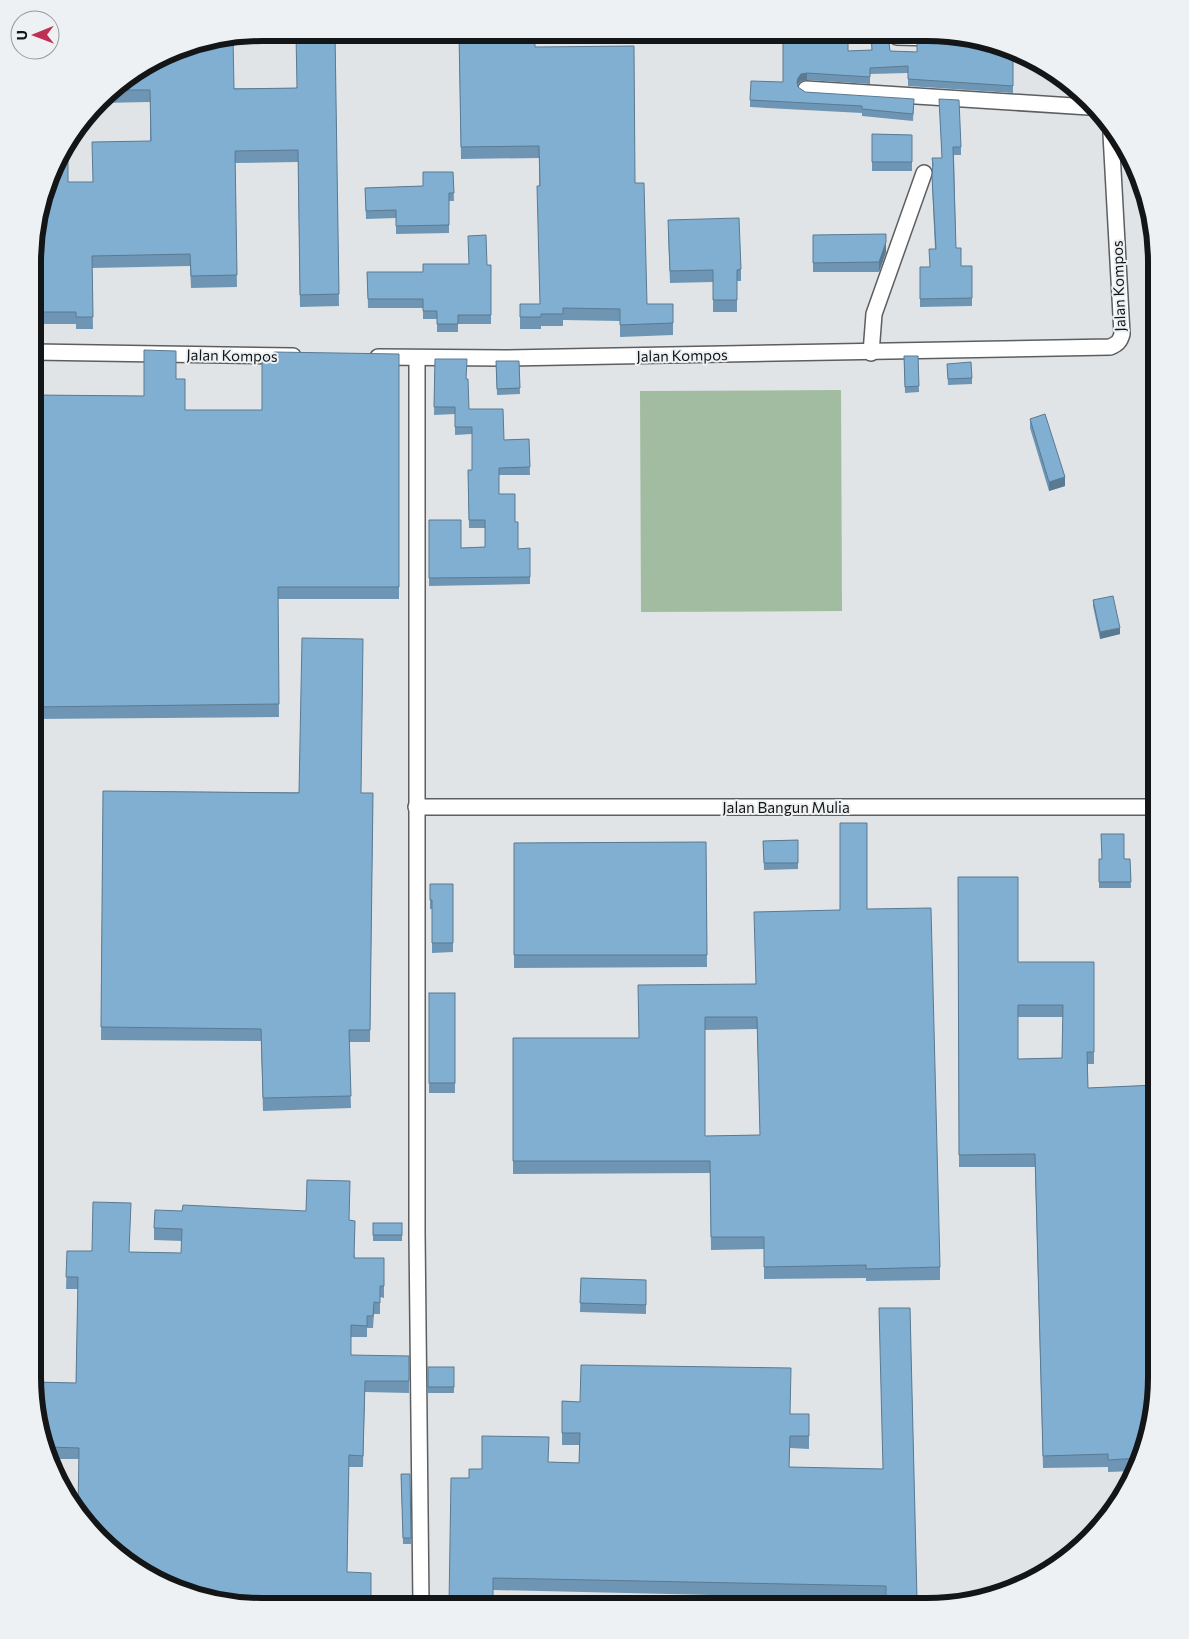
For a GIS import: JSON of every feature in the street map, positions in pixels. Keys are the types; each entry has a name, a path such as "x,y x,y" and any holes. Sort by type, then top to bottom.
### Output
{"street":[{"path":"806,89 1084,107"},
{"name":"Jalan Kompos","path":"363,357 871,353 1102,348 1116,345 1122,334 1112,143"},
{"path":"871,353 874,314 924,173"},
{"name":"Jalan Kompos","path":"41,352 304,356"},
{"path":"417,358 417,1223 421,1598"},
{"name":"Jalan Bangun Mulia","path":"416,807 1148,806"}],"green space":[{"path":"841,390 842,611 641,612 640,391"}],"building":[{"path":"296,41 335,41 339,294 300,295 298,150 235,151 237,275 191,276 190,254 92,256 93,317 76,317 76,312 41,312 43,234 53,191 68,158 68,182 93,182 92,142 151,141 150,90 124,90 152,71 178,58 205,49 233,43 234,89 297,88"},
{"path":"459,41 535,41 535,47 634,46 635,183 644,183 647,304 673,304 673,323 620,325 620,309 563,308 563,314 541,314 541,317 520,317 520,304 540,304 537,186 540,186 539,146 461,147"},
{"path":"783,41 848,41 848,51 872,50 871,41 889,41 890,51 917,52 917,41 955,43 984,49 1013,59 1013,86 908,79 908,66 870,68 870,77 807,73 801,74 798,78 798,87 805,92 914,99 913,114 862,109 862,106 750,100 751,81 783,82"},
{"path":"939,99 959,100 961,147 953,147 956,248 961,248 961,266 972,266 972,298 920,299 920,267 930,267 929,249 936,249 932,158 942,158"},
{"path":"872,134 912,135 912,162 872,162"},
{"path":"423,172 453,172 454,193 449,193 449,225 396,226 396,210 366,211 365,188 423,186"},
{"path":"739,218 741,269 737,270 737,300 713,300 713,270 670,271 668,220"},
{"path":"886,234 886,242 879,262 813,263 813,235"},
{"path":"486,235 487,265 491,265 491,315 458,315 458,324 437,324 437,311 423,311 423,299 368,299 367,272 423,272 423,264 469,264 468,236"},
{"path":"144,350 176,351 176,379 185,379 185,410 262,410 262,357 274,357 274,352 399,354 399,587 278,587 279,704 41,707 41,395 144,396"},
{"path":"904,356 918,356 919,386 905,387"},
{"path":"435,359 467,359 466,379 468,379 469,409 503,409 504,440 529,439 530,467 499,468 499,494 515,494 515,522 518,522 518,549 530,548 530,577 429,578 429,520 461,520 461,548 485,547 485,520 469,520 468,470 472,470 472,427 455,427 455,407 434,407"},
{"path":"496,361 519,361 520,388 497,389"},
{"path":"971,362 972,378 948,379 947,364"},
{"path":"1045,414 1065,477 1049,482 1030,419"},
{"path":"1113,596 1120,628 1100,632 1093,600"},
{"path":"302,638 363,639 361,793 373,793 370,1030 349,1030 351,1096 263,1098 261,1029 101,1027 103,791 299,793"},
{"path":"840,823 867,823 867,909 931,908 940,1267 866,1269 866,1265 764,1267 764,1237 711,1237 710,1161 513,1161 513,1038 639,1038 638,985 756,984 754,912 840,910","holes":["705,1017 757,1017 760,1135 705,1136"]},
{"path":"1101,834 1124,834 1124,859 1130,859 1131,882 1099,882 1099,859 1102,859"},
{"path":"798,840 798,863 764,863 763,841"},
{"path":"706,842 707,955 514,955 514,843"},
{"path":"958,877 1018,877 1018,962 1094,962 1094,1052 1087,1052 1088,1088 1148,1085 1148,1376 1146,1405 1140,1434 1132,1459 1108,1460 1108,1454 1043,1456 1035,1154 959,1155","holes":["1018,1005 1063,1005 1062,1058 1018,1059"]},
{"path":"430,884 453,884 453,943 432,943"},
{"path":"429,993 455,993 455,1083 429,1083"},
{"path":"307,1180 350,1181 349,1220 355,1221 354,1258 384,1258 384,1286 380,1286 380,1303 374,1302 373,1316 367,1316 367,1326 351,1325 351,1355 409,1356 409,1381 365,1381 363,1456 349,1455 347,1572 371,1573 371,1598 263,1598 234,1596 191,1586 152,1568 117,1543 87,1511 78,1498 79,1448 53,1447 43,1405 41,1382 76,1383 78,1277 66,1277 67,1251 92,1251 93,1202 131,1203 129,1252 181,1253 182,1229 154,1228 155,1210 182,1211 183,1205 306,1211"},
{"path":"373,1223 402,1223 402,1235 373,1235"},
{"path":"581,1278 646,1280 646,1305 580,1303"},
{"path":"879,1308 910,1308 917,1598 886,1598 886,1586 493,1578 493,1598 449,1598 451,1478 469,1478 469,1469 482,1469 482,1436 549,1437 548,1462 579,1463 580,1433 562,1433 562,1401 580,1402 581,1365 791,1368 790,1414 809,1414 809,1436 790,1436 789,1467 883,1469"},
{"path":"428,1367 454,1367 454,1387 428,1387"},
{"path":"401,1474 410,1474 411,1538 403,1538"}]}
